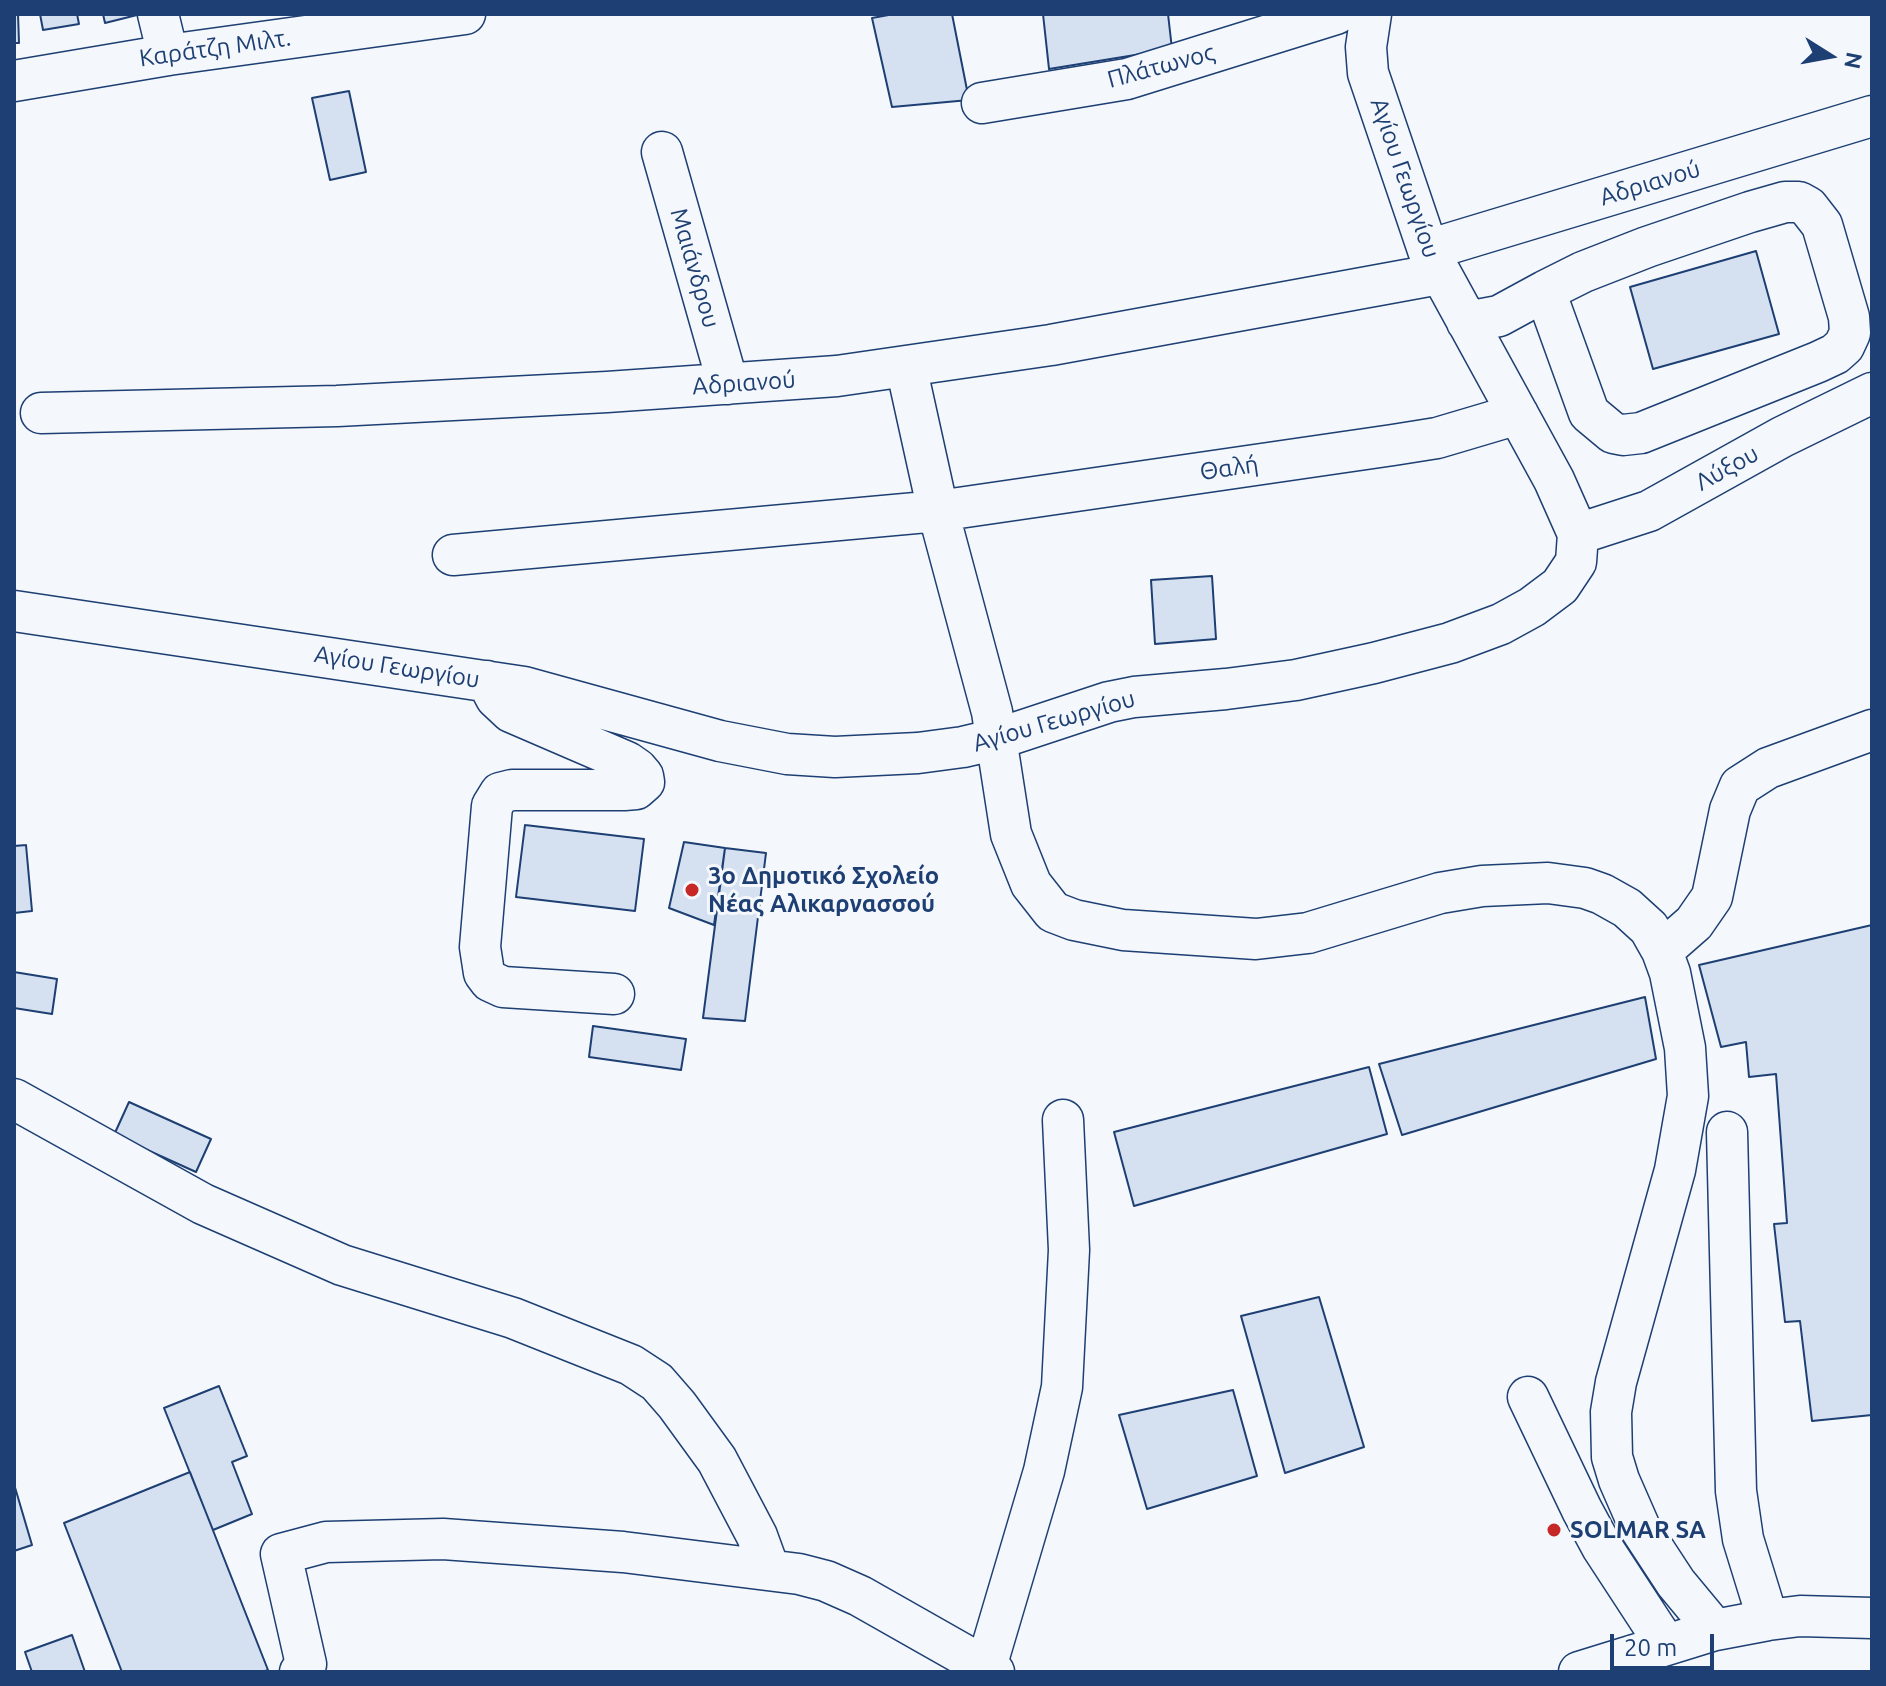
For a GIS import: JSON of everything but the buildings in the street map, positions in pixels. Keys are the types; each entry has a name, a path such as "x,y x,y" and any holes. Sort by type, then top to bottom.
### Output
{"street":[{"path":"158,14 168,55"},
{"name":"Καράτζη Μιλτ.","path":"14,81 377,20 465,14"},
{"name":"Πλάτωνος","path":"982,103 1127,79 1336,14"},
{"name":"Αγίου Γεωργίου","path":"14,611 545,691 720,741 787,754 835,757 941,751 997,739 1109,702 1296,680 1450,643 1501,624 1555,592 1576,562 1578,534 1567,506 1434,262 1368,73 1366,47 1371,14"},
{"name":"Αδριανού","path":"41,413 337,406 728,384 837,376 1051,345 1434,262 1872,116"},
{"name":"Μαιάνδρου","path":"662,152 728,384"},
{"path":"1467,322 1499,316 1545,291 1583,272 1647,247 1750,212 1785,202 1799,202 1808,207 1822,225 1849,317 1850,333 1844,346 1818,362 1641,433 1623,435 1601,426 1589,413 1545,291"},
{"path":"906,366 938,511 987,691 1011,834 1023,865 1053,912 1074,920 1123,930 1267,938 1308,933 1440,893 1482,886 1548,883 1585,888 1616,901 1639,918 1662,951 1680,1016 1689,1076 1688,1096 1675,1170 1616,1382 1611,1438 1619,1480 1640,1528 1676,1583 1715,1630"},
{"name":"Λύξου","path":"1578,534 1649,511 1782,437 1872,393"},
{"name":"Θαλή","path":"453,555 938,511 1408,443 1437,438 1518,414"},
{"path":"487,681 496,698 511,712 627,762 643,776 644,782 636,789 624,790 512,790 500,793 492,806 480,947 484,973 490,981 503,987 614,994"},
{"path":"1662,951 1694,923 1712,897 1730,810 1740,786 1768,768 1872,730"},
{"path":"14,1099 203,1204 342,1265 513,1318 631,1365 657,1382 717,1460 750,1522 769,1569"},
{"path":"300,1672 306,1664 281,1554 326,1542 443,1539 552,1545 769,1569 826,1581 990,1669 1044,1471 1062,1387 1069,1250 1063,1120"},
{"path":"1727,1132 1736,1491 1743,1539 1768,1620"},
{"path":"1528,1397 1588,1523 1666,1645"},
{"path":"1579,1672 1715,1630 1768,1620 1800,1616 1872,1618"}],"place":[{"name":"3ο Δημοτικό Σχολείο Νέας Αλικαρνασσού","path":"692,890"},
{"name":"SOLMAR SA","path":"1554,1530"}]}
